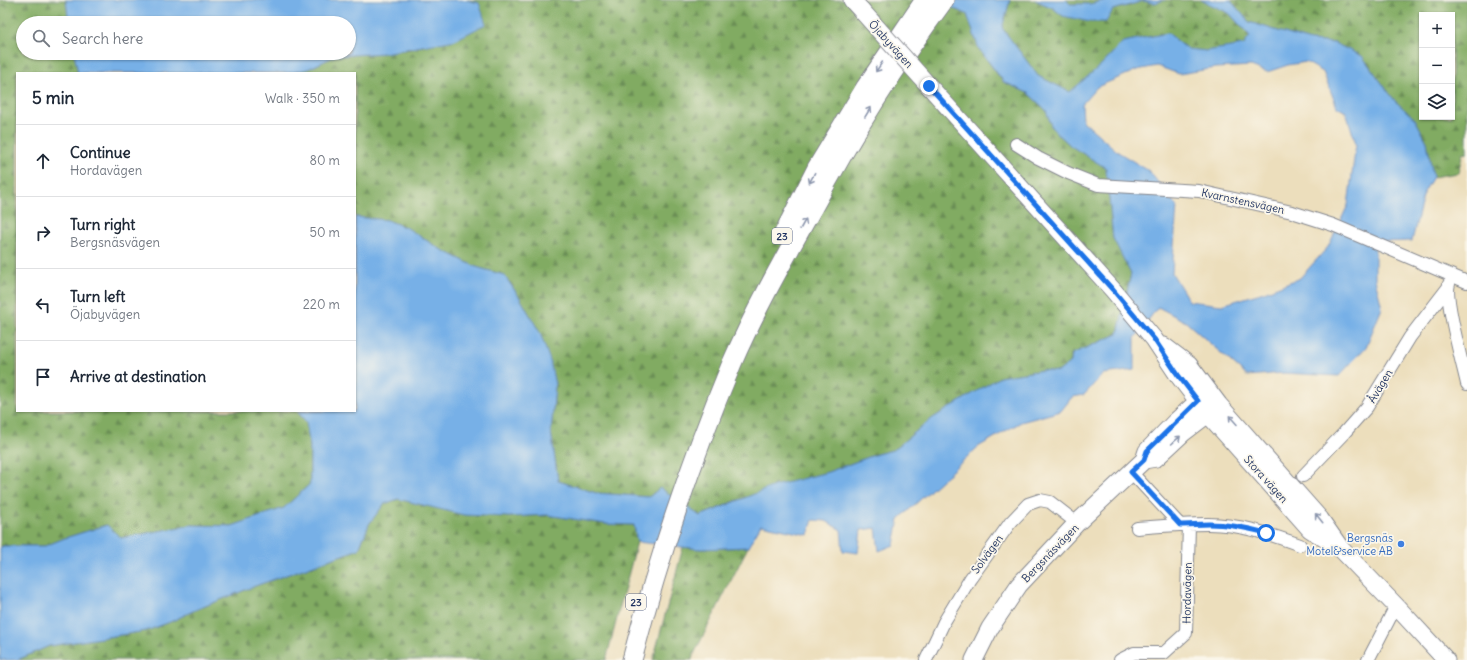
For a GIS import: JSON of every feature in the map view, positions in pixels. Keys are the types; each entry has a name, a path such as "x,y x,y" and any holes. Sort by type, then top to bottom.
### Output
{"main road":[{"name":"23","path":"620,660 676,493 697,422 753,293 814,174 866,87 936,2"},
{"name":"23","path":"632,660 649,595 659,545"}],"street":[{"name":"Öjabyvägen","path":"857,5 1113,290 1154,339 1178,375 1209,403"},
{"name":"Kvarnstensvägen","path":"1016,144 1038,158 1068,173 1098,185 1207,193 1292,212 1333,225 1467,282"},
{"path":"1452,276 1447,289 1467,384"},
{"name":"Åvägen","path":"1303,476 1367,407 1410,337 1447,289"},
{"name":"Bergsnäsvägen","path":"974,660 990,628 1019,585 1077,524 1144,460 1147,451 1209,403"},
{"name":"Stora vägen","path":"1209,403 1320,519 1341,550 1446,660"},
{"path":"1131,472 1184,525"},
{"name":"Solvägen","path":"926,660 944,622 970,578 1010,524 1028,504 1040,500 1050,502 1077,524"},
{"path":"1137,528 1209,524 1246,528 1266,533 1300,545"},
{"name":"Hordavägen","path":"1120,660 1134,653 1164,653 1186,633 1184,525"},
{"path":"1368,660 1396,606"}],"green space":[{"path":"0,0 66,0 68,16 16,16 16,60 75,60 78,72 16,72 16,412 298,412 306,422 310,446 310,484 284,508 232,526 191,525 121,538 106,525 45,546 0,546"},
{"path":"466,0 946,0 954,9 967,14 979,49 1003,82 1028,93 1046,110 1052,128 1071,146 1106,168 1113,238 1131,274 1118,334 1072,354 1071,362 1058,372 1043,370 1000,377 933,418 893,450 735,501 700,516 660,488 649,497 596,493 558,481 551,432 555,385 540,333 520,298 504,275 476,267 440,249 407,228 387,220 356,217 356,72 294,72 308,69 327,60 356,60 356,55 384,53 417,48 479,3"},
{"path":"1010,0 1035,0 1053,8 1063,16 1113,10 1143,1 1154,3 1165,0 1201,0 1229,13 1250,36 1244,46 1206,51 1187,49 1168,33 1123,42 1101,65 1070,92 1038,76 1002,28"},
{"path":"1066,0 1106,0 1090,4 1070,4"},
{"path":"1230,0 1467,0 1467,153 1463,152 1458,173 1433,177 1427,142 1415,119 1395,101 1362,56 1334,43 1310,41 1249,22"},
{"path":"398,499 419,504 509,517 547,515 606,524 634,525 637,542 606,660 17,660 49,646 146,631 255,586 359,549 369,524 384,504"},
{"path":"683,547 700,549 748,547 692,660 653,660"}],"water":[{"path":"66,0 466,0 479,3 486,24 455,40 384,53 356,55 356,16 68,16"},
{"path":"946,0 1010,0 1002,28 1038,76 1070,92 1101,65 1123,42 1168,33 1187,49 1206,51 1244,45 1250,36 1229,13 1201,0 1230,0 1249,22 1310,41 1334,43 1362,56 1395,101 1415,119 1427,142 1433,177 1424,192 1412,241 1375,242 1375,279 1382,308 1366,347 1339,376 1284,373 1247,376 1186,322 1158,307 1135,338 1135,370 1103,374 1084,395 1072,397 1061,411 1021,422 978,447 899,519 894,545 879,551 876,528 861,530 858,553 843,551 841,530 826,521 813,520 808,535 761,525 748,547 700,549 637,542 634,525 606,524 547,515 509,517 464,515 398,499 384,504 369,524 359,549 255,586 146,631 49,646 17,660 0,660 0,548 3,546 45,546 107,525 121,538 191,525 232,526 284,508 310,484 310,446 306,422 298,412 356,412 356,217 387,220 407,228 440,249 476,267 504,275 520,298 540,333 550,361 555,385 551,432 558,481 596,493 649,497 660,488 700,516 774,486 828,472 877,454 893,450 933,418 1000,377 1043,370 1058,372 1071,362 1072,354 1118,334 1131,274 1113,238 1106,168 1071,146 1052,128 1046,110 1028,93 1004,82 979,49 967,14 954,9","holes":["1306,62 1323,72 1337,107 1346,112 1356,144 1348,205 1328,247 1300,278 1264,292 1222,305 1189,301 1172,273 1177,206 1149,171 1118,152 1083,121 1082,104 1097,87 1137,70 1157,66 1179,74 1216,68 1251,66 1267,72 1288,65"]},
{"path":"1035,0 1066,0 1070,4 1090,4 1106,0 1165,0 1154,3 1143,1 1113,10 1106,22 1090,22 1063,16 1053,8"},
{"path":"75,60 327,60 308,69 294,72 78,72"}],"place":[{"name":"Bergsnäs Motel&service AB","path":"1401,544"}],"route":[{"path":"929,86 1113,290 1154,339 1178,375 1198,401 1147,451 1144,460 1131,472 1180,525 1221,525 1246,528 1266,533"}]}
